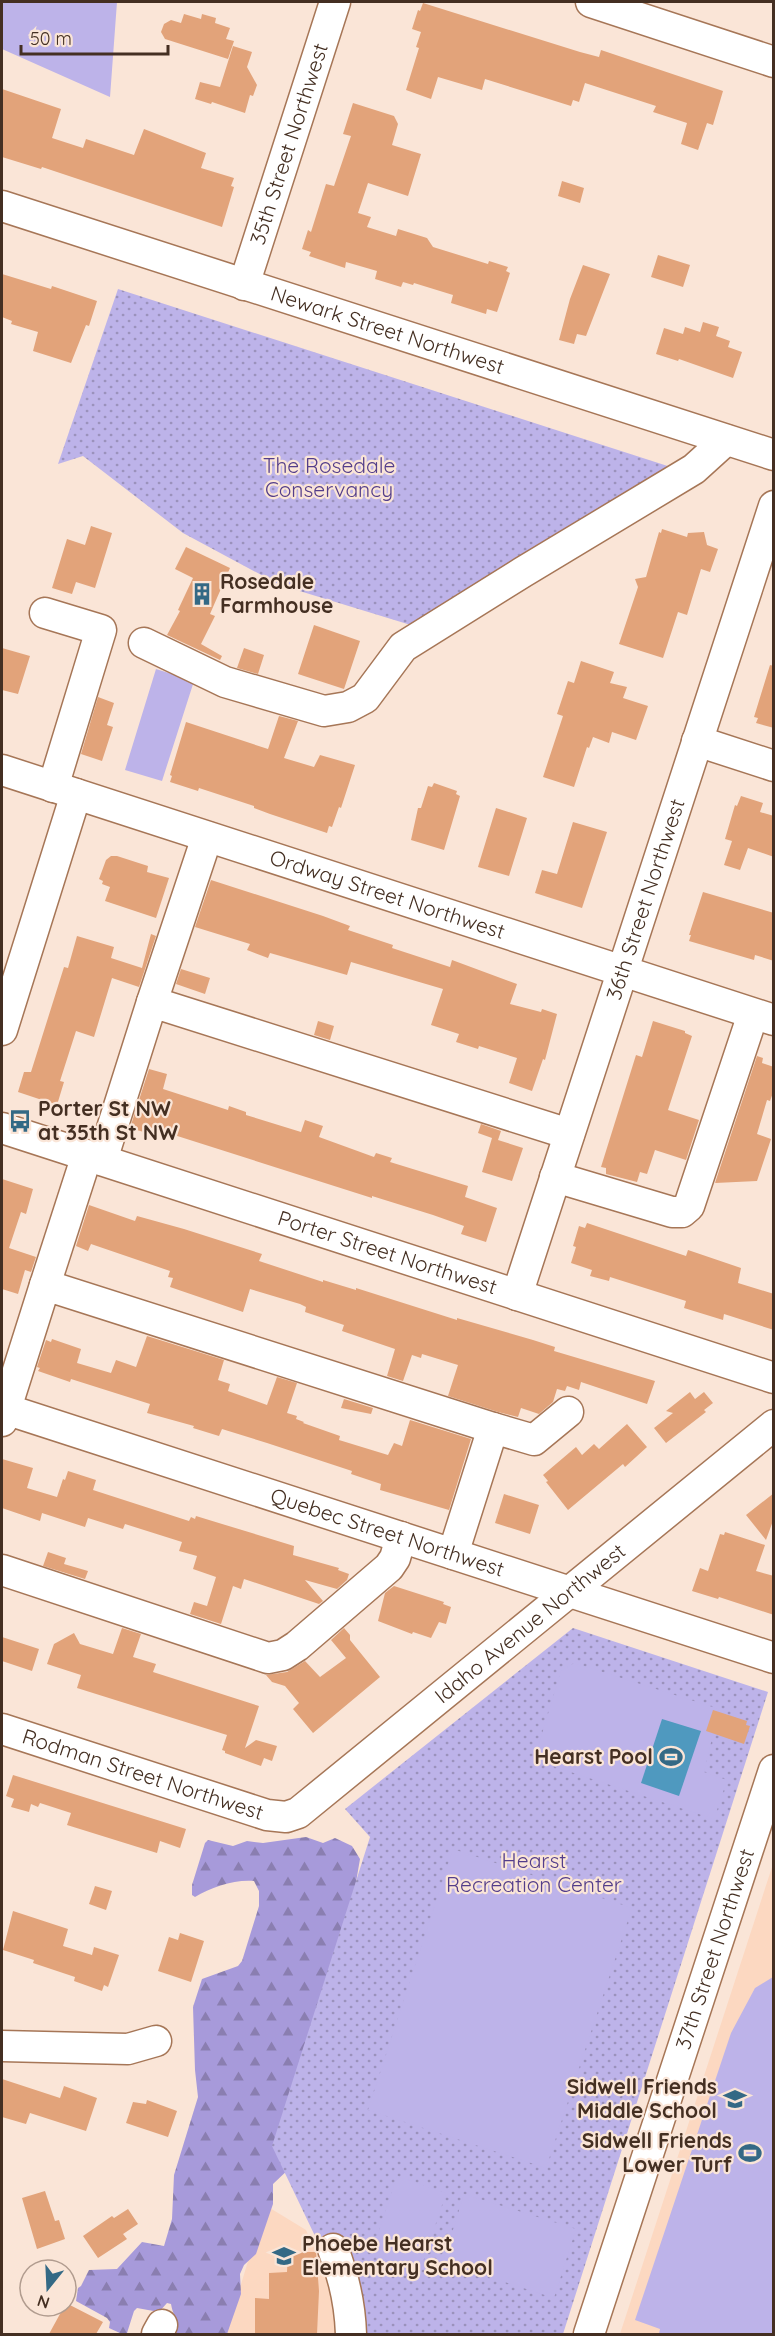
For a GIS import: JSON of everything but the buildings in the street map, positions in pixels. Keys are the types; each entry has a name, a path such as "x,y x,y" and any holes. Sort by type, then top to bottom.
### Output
{"street":[{"name":"35th Street Northwest","path":"244,285 335,2"},
{"path":"591,2 774,62"},
{"name":"Newark Street Northwest","path":"2,206 774,456"},
{"path":"144,643 225,682 324,711 348,707 365,698 404,647 694,469 726,440"},
{"name":"36th Street Northwest","path":"517,1295 774,506"},
{"path":"2,1030 65,790 101,630 45,613"},
{"path":"698,741 774,766"},
{"name":"Ordway Street Northwest","path":"2,770 763,1017"},
{"path":"3,1412 45,1285 152,1002 207,837"},
{"path":"152,1002 569,1134"},
{"path":"555,1177 672,1212 682,1212 689,1206 763,1017"},
{"name":"Porter Street Northwest","path":"2,1128 774,1378"},
{"path":"45,1285 534,1440 568,1412"},
{"name":"Quebec Street Northwest","path":"3,1412 774,1658"},
{"name":"Idaho Avenue Northwest","path":"286,1817 298,1813 774,1425"},
{"path":"453,1554 493,1428"},
{"path":"2,1570 268,1658 275,1658 297,1646 389,1567 401,1538"},
{"name":"Rodman Street Northwest","path":"2,1729 267,1815 286,1817"},
{"name":"37th Street Northwest","path":"589,2334 774,1770"},
{"path":"2,2046 128,2049 156,2041"},
{"path":"333,2249 343,2274 350,2311 351,2334"}],"shaded area":[{"name":"Sidwell Friends Middle School","path":"773,1864 773,2334 620,2334"},
{"name":"Phoebe Hearst Elementary School","path":"265,2205 306,2230 330,2282 337,2334 226,2334"}],"green space":[{"path":"2,2 117,2 110,97 2,49"},
{"name":"The Rosedale Conservancy","path":"118,289 680,470 414,626 280,585 183,533 83,456 58,464"},
{"path":"156,669 194,681 162,781 125,770"},
{"name":"Hearst Recreation Center","path":"573,1628 768,1692 563,2334 367,2334 338,2325 336,2280 272,2146 370,1837 345,1809"},
{"path":"574,1663 719,1709 704,1772 727,1780 714,1819 534,1760 561,1671"},
{"path":"306,1837 323,1843 335,1838 352,1846 360,1859 310,2149 273,2184 273,2204 256,2254 244,2265 240,2274 241,2294 227,2334 176,2334 177,2322 171,2304 167,2303 159,2312 137,2308 127,2333 122,2334 109,2328 110,2322 107,2318 78,2302 78,2288 89,2270 117,2269 142,2242 164,2246 172,2219 174,2175 198,2097 193,2007 202,1979 238,1966 242,1961 259,1906 259,1891 254,1881 216,1887 195,1897 192,1895 192,1885 205,1843 208,1840 233,1846 247,1841 263,1843"},
{"path":"453,1849 632,1908 546,2168 368,2110"},
{"name":"Sidwell Friends Middle School","path":"773,1977 773,2334 659,2334 660,2329 635,2320 731,2033 755,1988"},
{"path":"397,2176 446,2193 420,2271 371,2255"},
{"path":"464,2194 576,2229 554,2298 443,2262"}],"water":[{"name":"Hearst Pool","path":"662,1719 701,1731 679,1796 641,1783"}],"place":[{"name":"Rosedale Farmhouse","path":"202,594"},
{"name":"Porter St NW at 35th St NW","path":"20,1121"},
{"name":"Hearst Pool","path":"671,1757"},
{"name":"Sidwell Friends Middle School","path":"735,2099"},
{"name":"Sidwell Friends Lower Turf","path":"750,2153"},
{"name":"Phoebe Hearst Elementary School","path":"284,2256"}]}
